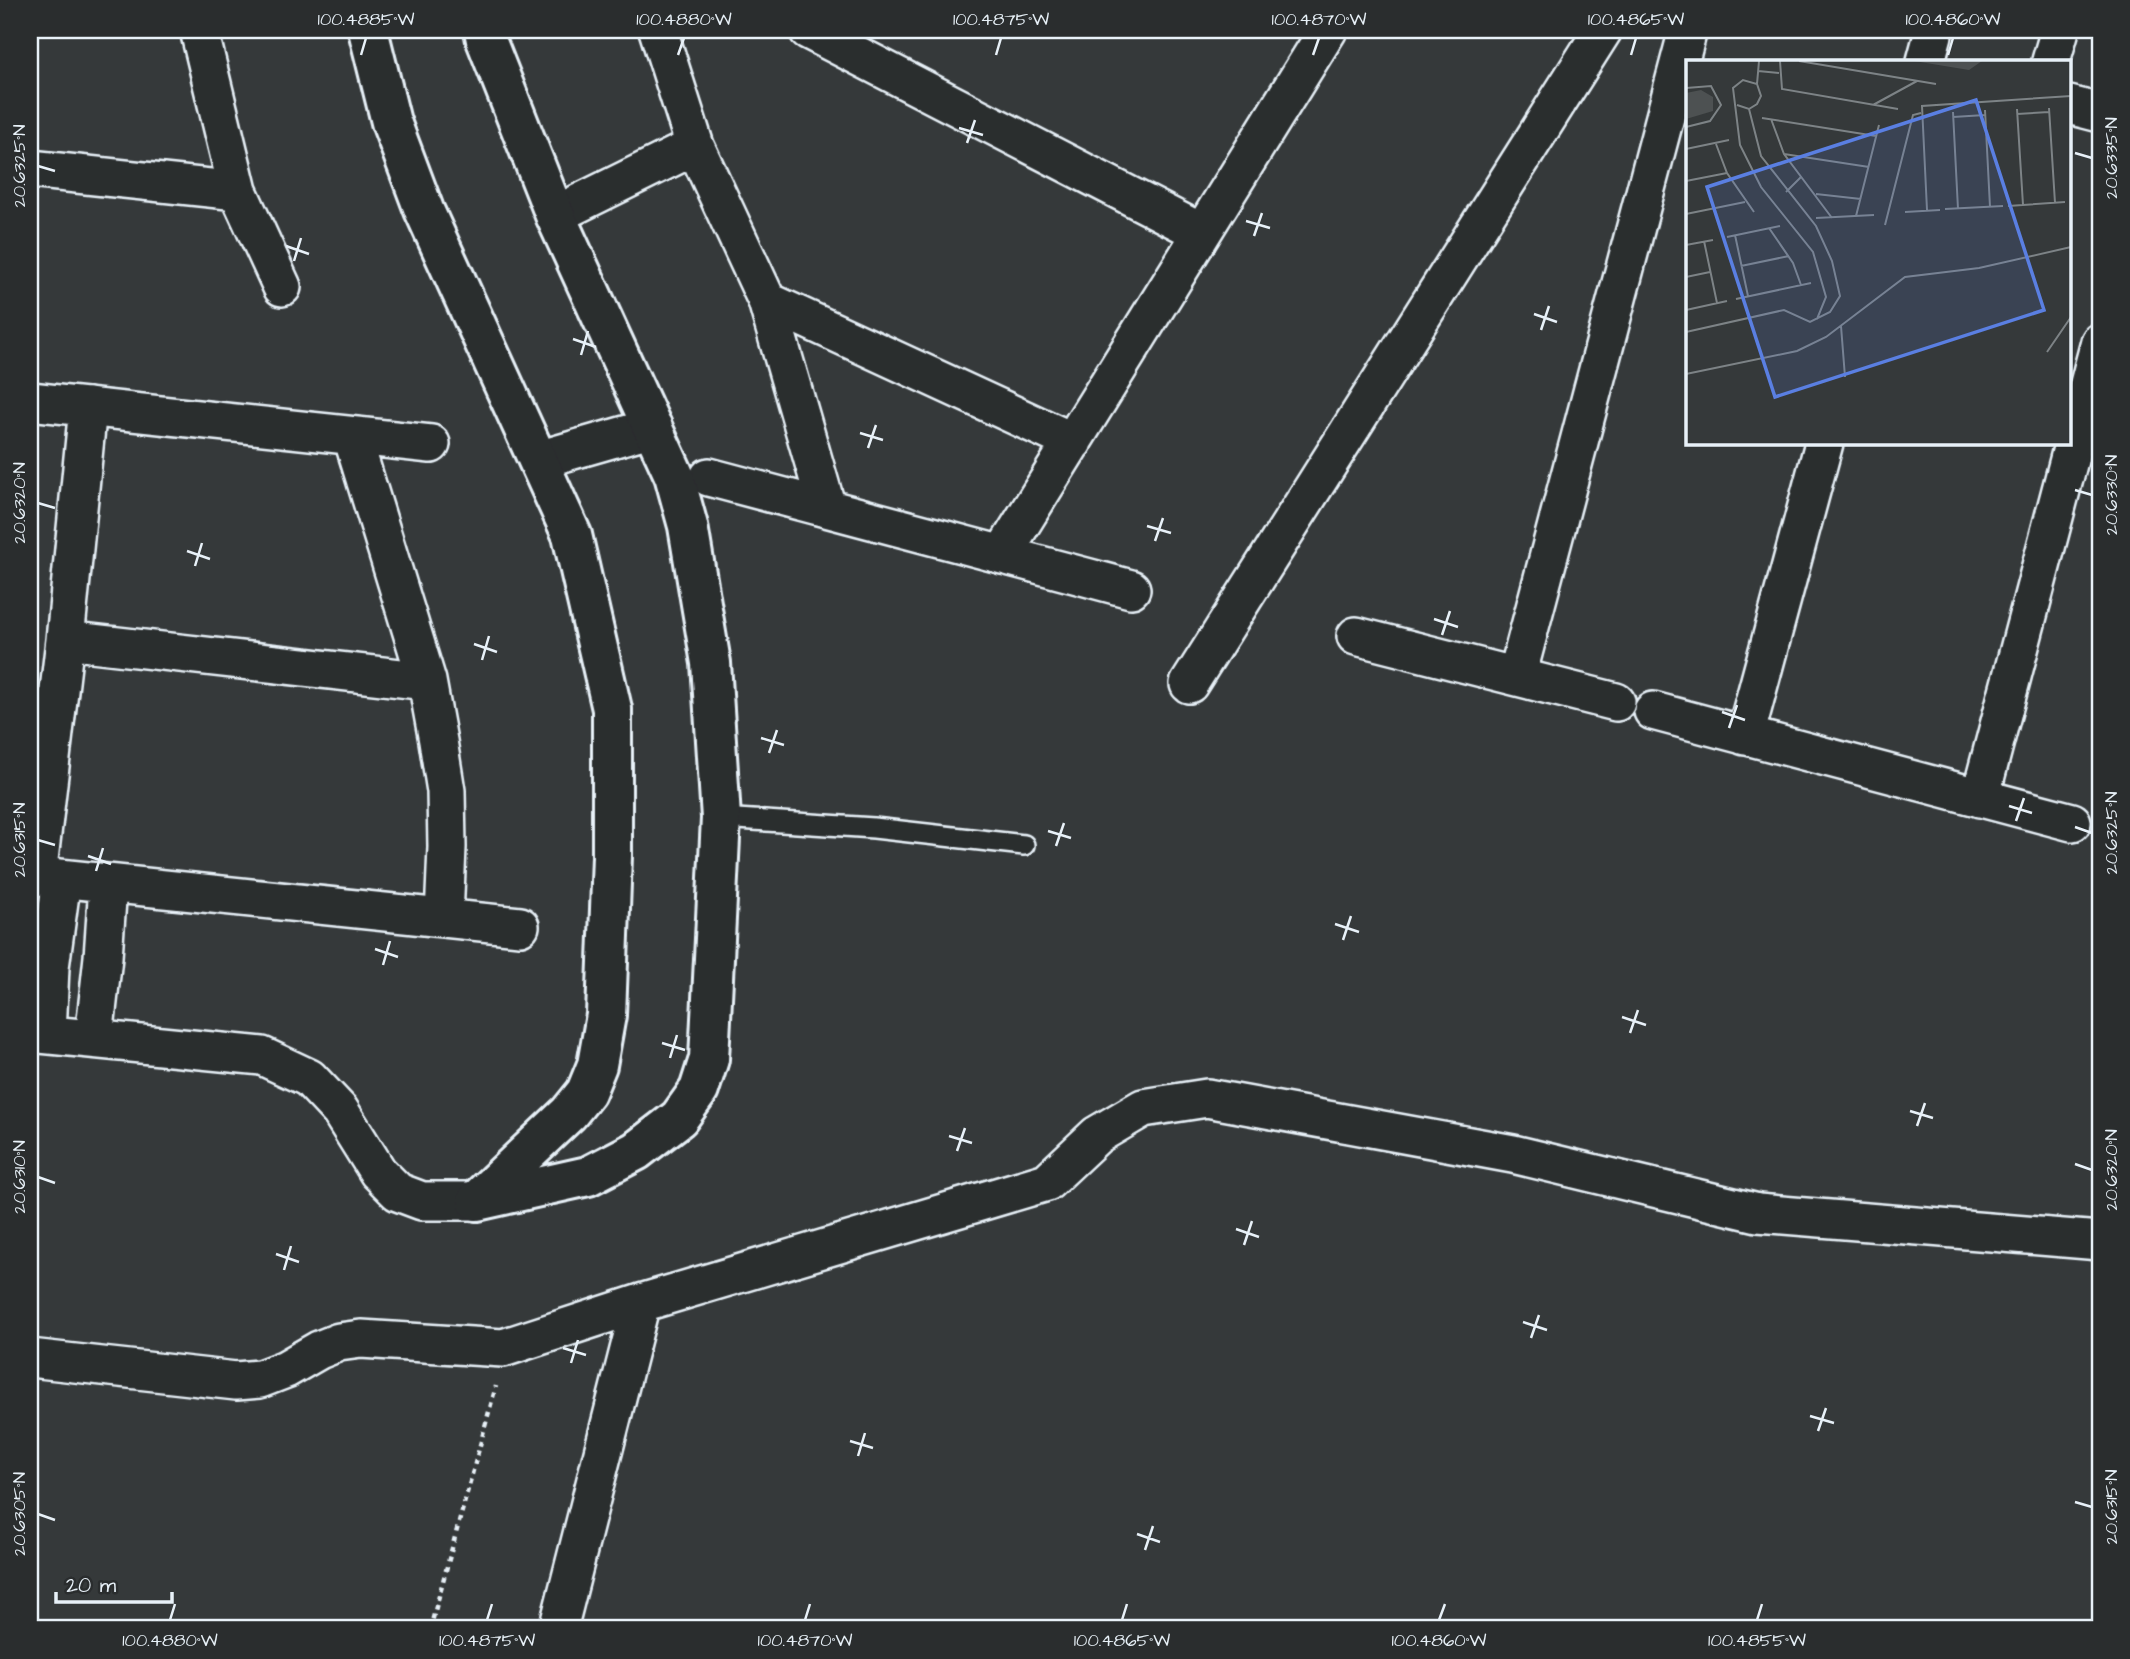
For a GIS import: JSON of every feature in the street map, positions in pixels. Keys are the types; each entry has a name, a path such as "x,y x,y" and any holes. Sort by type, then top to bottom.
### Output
{"street":[{"path":"199,30 238,191 282,287"},
{"path":"368,30 391,122 424,210 572,535 612,709 612,856 606,1015 597,1065 586,1092 545,1139 477,1201"},
{"path":"88,407 43,877 50,967 38,1033 262,1056 309,1078 340,1111 378,1172 398,1192 422,1201 477,1201 588,1176 636,1151 679,1118 699,1090 709,1059 721,818 710,663 688,526 674,475 555,215 484,30"},
{"path":"658,30 695,146 767,301 827,508"},
{"path":"808,30 1202,233"},
{"path":"1002,555 1328,30"},
{"path":"1189,684 1603,30"},
{"path":"1517,676 1688,30"},
{"path":"2051,60 2060,30"},
{"path":"2070,105 2100,113"},
{"path":"555,215 695,146"},
{"path":"30,169 238,191"},
{"path":"767,301 1073,442"},
{"path":"1980,798 2100,342"},
{"path":"30,401 431,444"},
{"path":"538,460 653,427"},
{"path":"352,436 427,681 446,791 444,918"},
{"path":"1745,736 1824,444"},
{"path":"709,477 1131,589"},
{"path":"1356,636 1616,702"},
{"path":"65,640 427,681"},
{"path":"1653,711 2072,822"},
{"path":"43,877 520,926"},
{"path":"94,1038 108,885"},
{"path":"30,1358 236,1381 260,1379 286,1369 318,1350 361,1339 503,1348 640,1303 1047,1182 1097,1135 1143,1108 1207,1098 1513,1154 1758,1213 2100,1241"},
{"path":"558,1629 640,1303"}],"lane":[{"path":"721,818 874,828 1024,845"}],"path":[{"path":"430,1629 498,1378 503,1348"}]}
